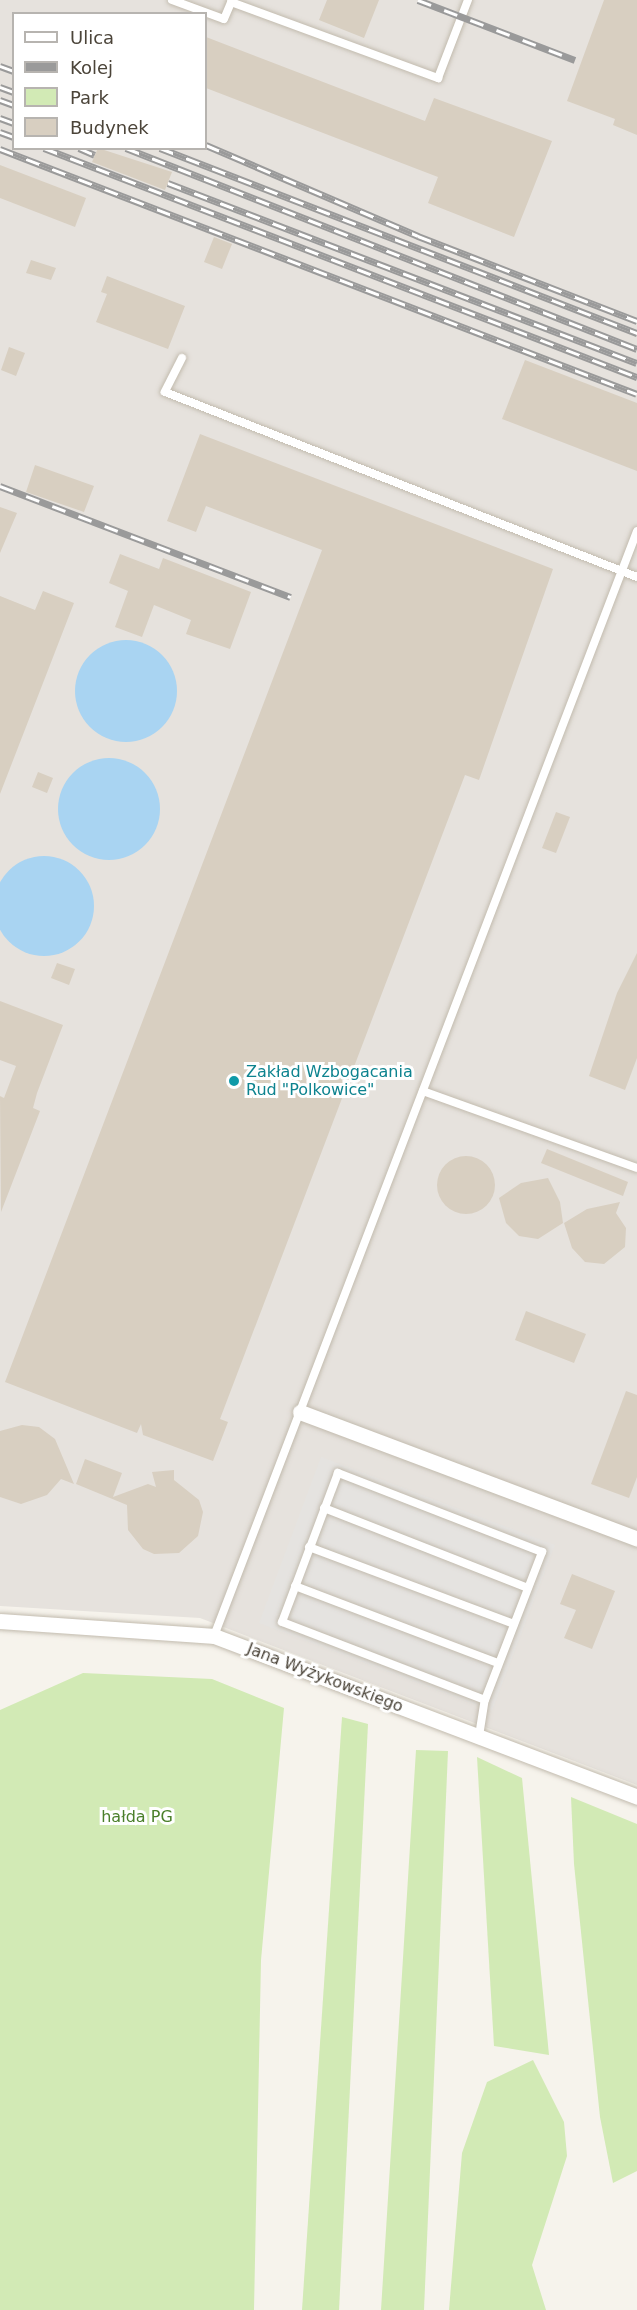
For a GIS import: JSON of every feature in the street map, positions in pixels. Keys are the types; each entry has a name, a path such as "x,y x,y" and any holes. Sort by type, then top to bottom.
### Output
{"street":[{"path":"300,1412 637,1539"},
{"name":"Jana Wyżykowskiego","path":"0,1621 214,1636 637,1797"}],"lane":[{"path":"172,0 205,12"},
{"path":"207,13 224,19 232,1 438,78 468,0"},
{"path":"182,358 165,392 637,577"},
{"path":"214,1636 637,531"},
{"path":"423,1091 637,1168"},
{"path":"479,1736 485,1701 498,1663 542,1552 338,1473 282,1622 485,1701"},
{"path":"324,1508 528,1588"},
{"path":"309,1547 514,1624"},
{"path":"295,1586 498,1663"}],"shaded area":[{"path":"0,0 637,0 637,1785 200,1618 0,1606"},
{"path":"321,1457 555,1545 492,1711 259,1623"}],"green space":[{"name":"hałda PG","path":"83,1673 212,1679 284,1708 261,1960 254,2310 0,2310 0,1710"},
{"path":"342,1717 368,1724 339,2310 302,2310"},
{"path":"416,1750 448,1751 424,2310 381,2310"},
{"path":"477,1757 522,1778 549,2055 494,2046"},
{"path":"571,1797 637,1824 637,2171 613,2183 600,2117 574,1864"},
{"path":"533,2060 564,2122 567,2156 532,2265 546,2310 449,2310 462,2153 487,2082"}],"water":[{"path":"126,640 146,644 162,655 173,671 177,691 173,711 162,727 146,738 126,742 106,738 90,727 79,711 75,691 79,671 90,655 106,644"},
{"path":"109,758 129,762 145,773 156,789 160,809 156,829 145,845 129,856 109,860 89,856 73,845 62,829 58,809 62,789 73,773 89,762"},
{"path":"34,857 54,857 72,864 86,878 93,896 93,916 86,934 72,948 54,955 34,955 16,948 2,934 -1,927 -1,885 2,878 16,864"}],"building":[{"path":"327,0 379,0 364,38 319,20"},
{"path":"604,0 637,0 637,135 613,125 615,119 567,101"},
{"path":"207,37 425,121 434,98 552,141 514,237 428,203 438,177 207,88"},
{"path":"97,150 104,150 172,172 165,190 92,162"},
{"path":"0,165 86,198 75,227 0,198"},
{"path":"214,237 232,244 222,269 204,262"},
{"path":"31,260 56,268 51,280 26,273"},
{"path":"107,276 185,306 168,349 96,322 107,294 101,292"},
{"path":"9,347 25,353 16,376 1,370"},
{"path":"525,360 637,403 637,471 502,419"},
{"name":"Zakład Wzbogacania Rud \"Polkowice\"","path":"200,434 553,569 479,780 465,775 220,1419 228,1422 213,1461 143,1435 141,1424 137,1433 5,1382 322,550 206,506 196,532 167,521"},
{"path":"35,465 94,486 84,512 26,492"},
{"path":"0,507 17,513 0,553"},
{"path":"120,554 159,569 163,558 251,592 230,649 186,634 191,620 154,605 142,637 115,627 128,591 109,583"},
{"path":"43,591 74,603 0,794 0,596 35,610"},
{"path":"38,772 53,778 47,793 32,787"},
{"path":"556,812 570,817 556,853 542,848"},
{"path":"637,953 637,1058 625,1090 589,1076 617,993"},
{"path":"57,963 75,969 69,985 51,978"},
{"path":"0,1001 63,1025 37,1093 33,1108 40,1111 1,1212 0,1096 4,1098 16,1066 0,1060"},
{"path":"547,1149 628,1182 623,1196 541,1163"},
{"path":"466,1156 477,1158 490,1169 495,1185 493,1196 482,1209 466,1214 455,1212 442,1201 437,1185 439,1174 450,1161"},
{"path":"548,1178 560,1202 563,1223 538,1239 519,1236 506,1223 499,1198 521,1183"},
{"path":"620,1202 616,1213 626,1228 625,1247 604,1264 585,1262 572,1248 564,1223 587,1209"},
{"path":"526,1311 586,1334 574,1363 515,1340"},
{"path":"626,1391 637,1395 637,1477 629,1498 591,1484"},
{"path":"22,1425 39,1427 55,1439 74,1484 61,1479 47,1495 21,1504 0,1497 0,1431"},
{"path":"85,1459 122,1473 113,1497 148,1484 156,1487 152,1472 174,1470 174,1480 199,1500 203,1512 198,1536 179,1553 154,1554 143,1549 128,1530 127,1505 76,1484"},
{"path":"572,1574 615,1591 592,1649 564,1638 576,1610 560,1604"}],"railway":[{"path":"418,0 575,60"},
{"path":"0,66 12,70"},
{"path":"0,87 12,91"},
{"path":"0,100 12,104"},
{"path":"0,118 12,122"},
{"path":"0,132 12,136"},
{"path":"207,145 418,236 637,321"},
{"path":"0,149 637,394"},
{"path":"49,150 637,377"},
{"path":"84,150 95,155"},
{"path":"131,150 637,349"},
{"path":"165,150 637,333"},
{"path":"168,183 637,363"},
{"path":"0,486 290,597"}],"place":[{"name":"Zakład Wzbogacania Rud \"Polkowice\"","path":"234,1081"}]}
